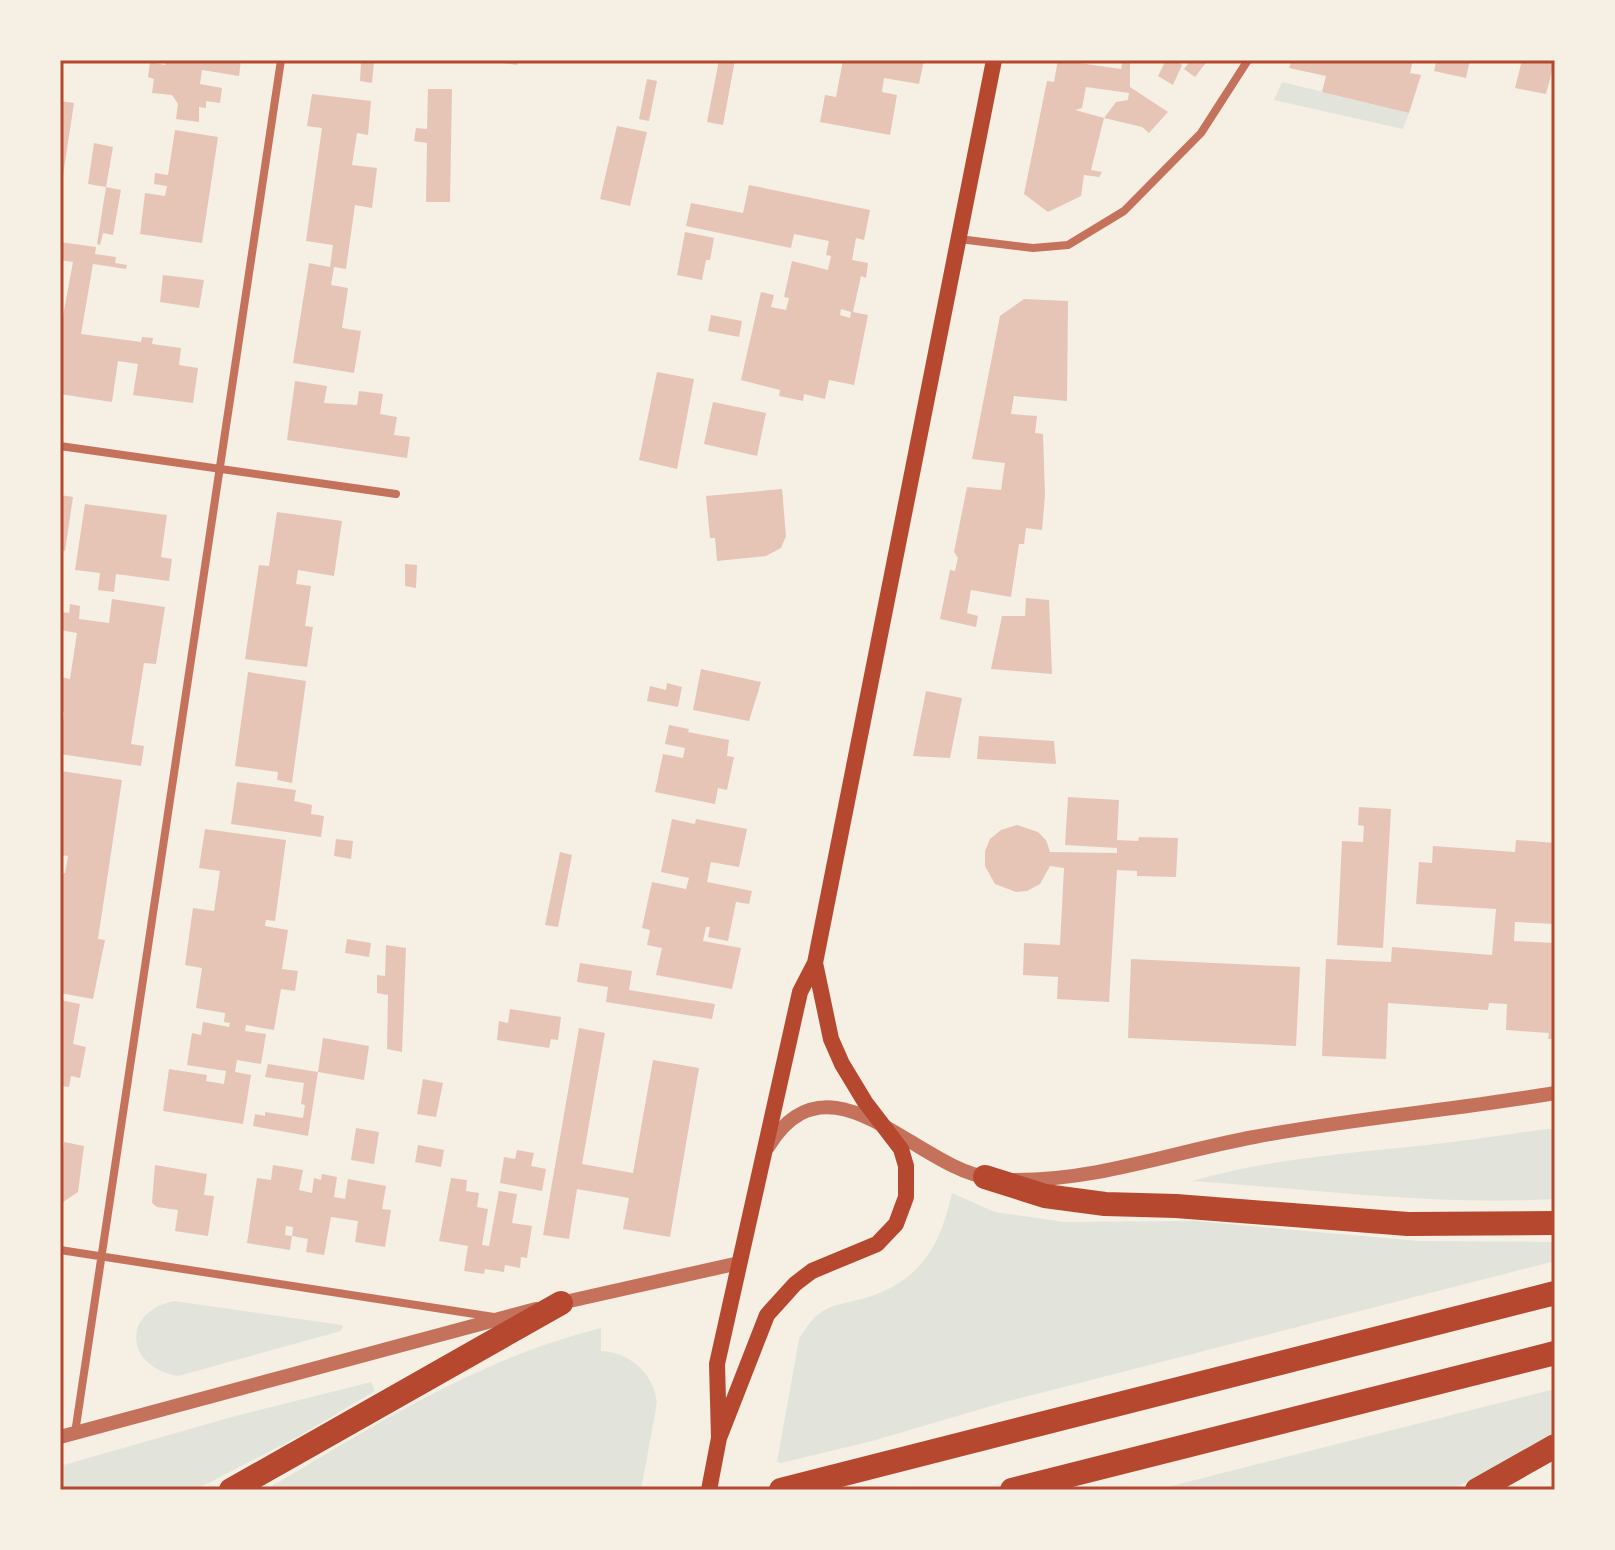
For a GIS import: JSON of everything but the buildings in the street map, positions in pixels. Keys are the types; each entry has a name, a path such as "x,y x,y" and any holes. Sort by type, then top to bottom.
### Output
{"highway":[{"path":"985,1177 1045,1196 1105,1204 1176,1206 1408,1224 1555,1223"},
{"path":"781,1490 1555,1293"},
{"path":"231,1490 561,1303"},
{"path":"1012,1490 1555,1353"},
{"path":"1477,1490 1555,1446"}],"main road":[{"path":"719,1438 717,1364 800,992 815,963 994,60"},
{"path":"709,1490 719,1438 767,1315 779,1299 812,1271 877,1244 896,1224 906,1197 906,1166 901,1149 842,1064 831,1039 815,963"}],"street":[{"path":"281,60 100,1256 67,1435 500,1318 739,1263"},
{"path":"959,239 1033,248 1068,245 1124,211 1201,133 1248,60"},
{"path":"60,446 396,494"},
{"path":"762,1157 776,1134 789,1121 815,1109 853,1111 880,1122 954,1167 985,1177 1032,1180 1093,1175 1257,1136 1357,1119 1555,1093"},
{"path":"60,1250 500,1318"}],"shaded area":[{"path":"1282,82 1409,113 1403,129 1274,100"},
{"path":"1555,1128 1555,1199 1509,1201 1374,1196 1192,1181 1321,1156"},
{"path":"952,1193 995,1212 1064,1222 1195,1221 1419,1241 1555,1242 1555,1261 1005,1402 872,1441 777,1462 799,1339 824,1310 877,1294 894,1286 919,1266 936,1241"},
{"path":"174,1301 343,1327 341,1331 178,1376 160,1371 148,1362 139,1351 136,1339 138,1327 145,1316 157,1307"},
{"path":"601,1328 601,1351 622,1355 639,1366 655,1392 657,1403 641,1490 265,1490 468,1376 555,1341"},
{"path":"371,1382 375,1391 301,1435 195,1490 60,1490 60,1466 239,1415"},
{"path":"1555,1389 1555,1433 1452,1490 1155,1490"}]}
